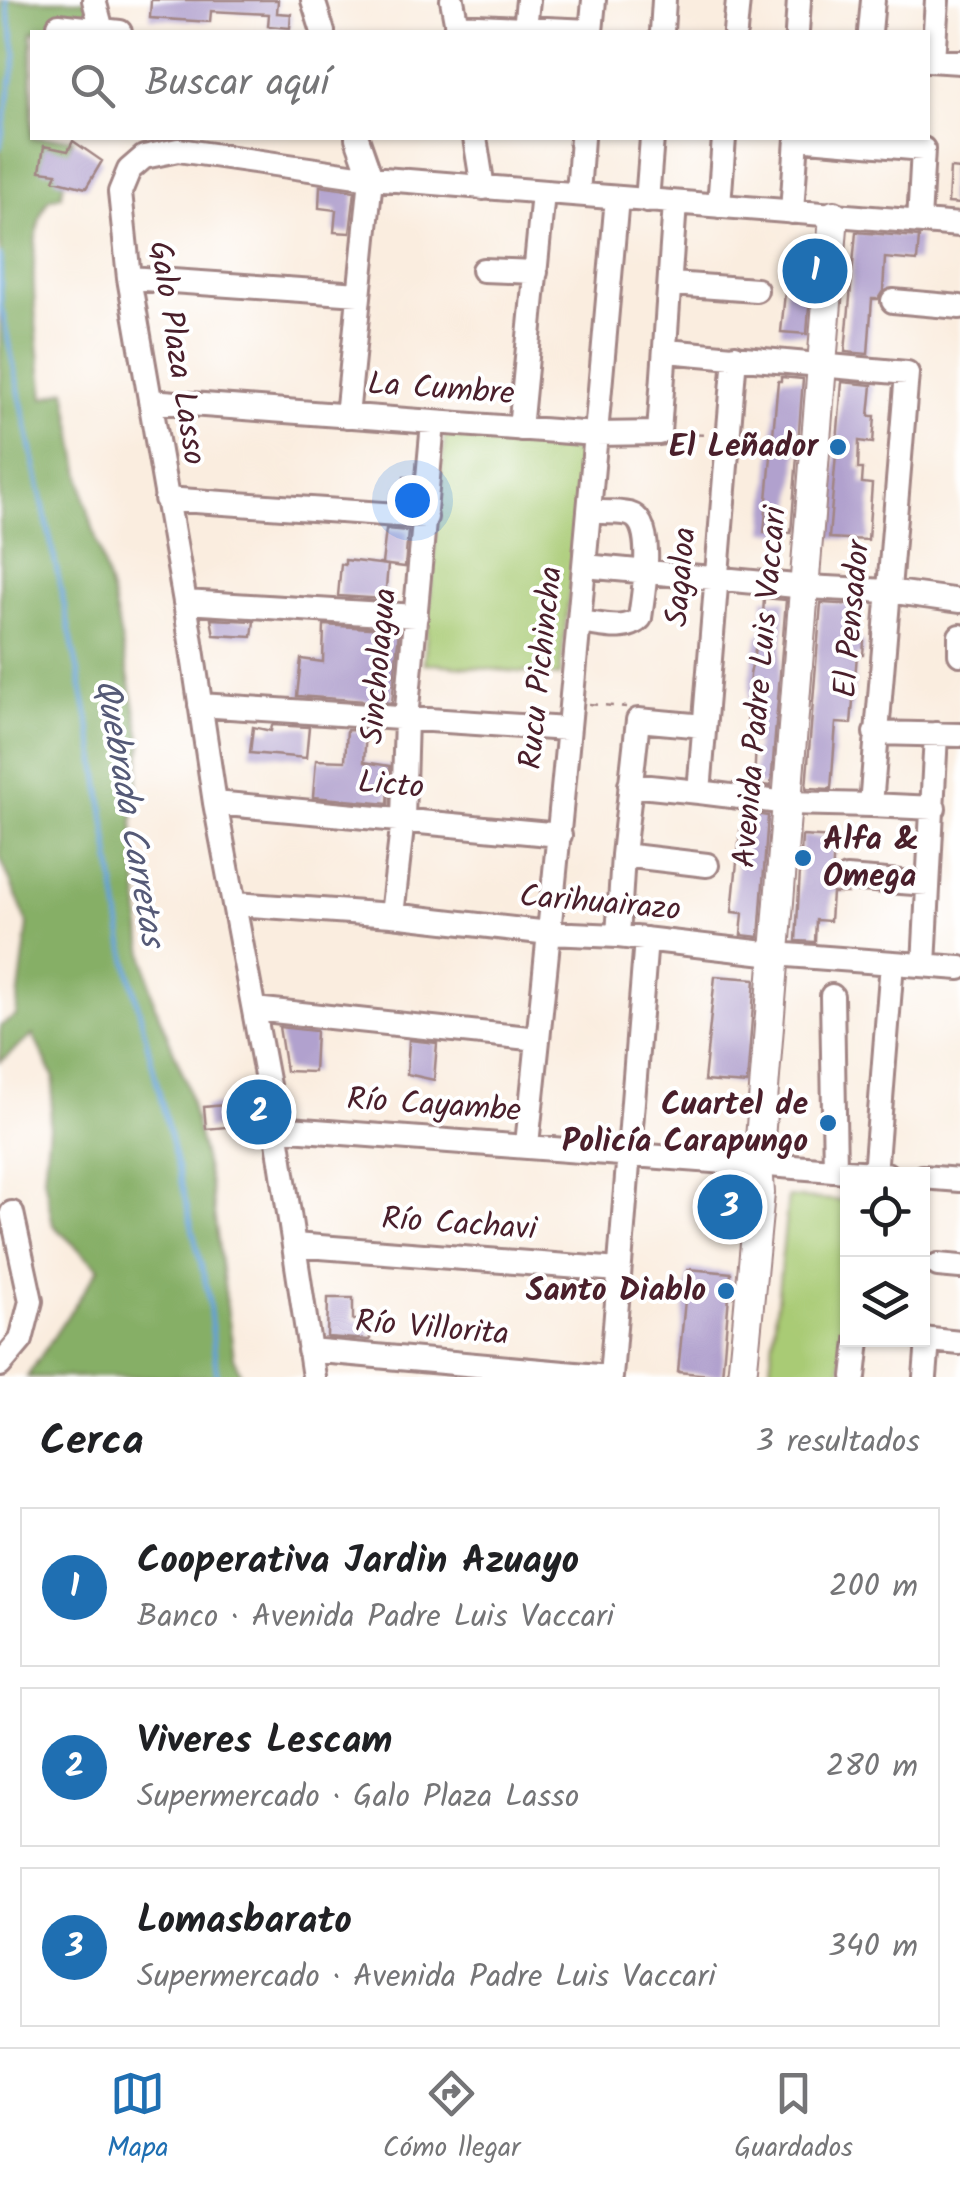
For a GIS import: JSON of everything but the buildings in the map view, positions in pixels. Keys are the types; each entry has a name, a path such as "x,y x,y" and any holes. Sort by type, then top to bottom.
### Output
{"main road":[{"name":"Avenida Padre Luis Vaccari","path":"742,1377 760,1193 758,1164 774,954 796,803 806,587 834,216"},
{"name":"Avenida Padre Luis Vaccari","path":"729,1377 746,1190 758,1164"}],"street":[{"path":"94,0 110,30"},
{"path":"312,0 322,30"},
{"path":"452,0 457,29 558,30"},
{"path":"525,28 528,0"},
{"path":"591,30 594,0"},
{"path":"662,30 664,0"},
{"path":"734,30 738,0"},
{"path":"796,30 799,0"},
{"path":"870,30 873,0"},
{"path":"937,0 930,60 960,62"},
{"path":"58,25 102,30"},
{"path":"347,416 371,178 359,140"},
{"path":"475,140 483,188"},
{"path":"578,194 582,140"},
{"path":"647,200 652,140"},
{"path":"719,206 724,140"},
{"path":"792,212 797,140"},
{"path":"861,140 923,149 919,222"},
{"name":"Galo Plaza Lasso","path":"314,1377 276,1128 216,803 129,278 120,192 130,170 144,157 178,150 371,178 960,226"},
{"path":"520,428 543,192"},
{"name":"Rucu Pichincha","path":"526,1144 560,836 566,729 580,622 616,198"},
{"path":"659,432 675,203"},
{"path":"483,270 536,272"},
{"path":"129,278 359,294"},
{"path":"672,284 756,290"},
{"path":"892,301 960,306"},
{"path":"667,352 822,364"},
{"name":"Sagaloa","path":"704,793 704,726 714,577 735,356"},
{"name":"El Pensador","path":"822,364 907,373 871,805"},
{"name":"La Cumbre","path":"150,401 596,434 659,432"},
{"name":"Sincholagua","path":"392,915 434,423"},
{"path":"166,499 426,517"},
{"path":"580,622 628,627 640,618 646,571 641,522 632,514 589,512"},
{"path":"585,566 960,601"},
{"path":"185,602 416,616"},
{"path":"960,636 960,654"},
{"path":"200,705 566,729"},
{"path":"618,936 622,855 638,720 704,726"},
{"path":"875,733 948,735 934,808 924,965"},
{"path":"630,785 796,803 934,808"},
{"name":"Licto","path":"216,803 560,836"},
{"path":"622,855 707,865"},
{"path":"846,878 928,884"},
{"name":"Carihuairazo","path":"235,904 960,968"},
{"path":"610,1377 646,939"},
{"path":"876,1167 892,964"},
{"path":"832,996 835,1170"},
{"path":"254,1009 538,1039"},
{"name":"Río Cayambe","path":"276,1128 840,1170"},
{"path":"930,1178 960,1180"},
{"path":"0,1365 22,1340 31,1301 12,1213"},
{"name":"Río Cachavi","path":"294,1246 619,1270"},
{"path":"930,1340 960,1343"},
{"path":"854,1377 857,1347"},
{"path":"924,1377 925,1347"},
{"name":"Río Villorita","path":"310,1350 610,1377"}],"path":[{"path":"659,432 728,436"},
{"path":"570,703 634,708 638,720"}],"green space":[{"path":"0,0 102,0 99,20 76,30 30,30 30,140 72,140 61,196 49,199 36,239 34,294 39,352 44,398 66,390 85,499 113,600 142,743 133,822 142,943 154,1003 185,1079 210,1184 234,1357 241,1377 27,1377 99,1268 53,1225 44,1177 54,1078 33,1035 0,1062 0,1026 16,1016 28,924 0,857"},
{"path":"445,431 550,439 584,457 560,676 424,663"},
{"path":"788,1197 840,1201 841,1377 769,1377"}],"waterway":[{"name":"Quebrada Carretas","path":"0,147 16,55 6,0"},
{"name":"Quebrada Carretas","path":"0,255 1,306 94,746 124,948 208,1293 217,1377"}],"place":[{"name":"Cooperativa Jardin Azuayo","path":"815,271"},
{"name":"El Leñador","path":"838,447"},
{"name":"Alfa & Omega","path":"803,858"},
{"name":"Viveres Lescam","path":"259,1112"},
{"name":"Cuartel de Policía Carapungo","path":"828,1123"},
{"name":"Lomasbarato","path":"730,1207"},
{"name":"Santo Diablo","path":"726,1291"}]}
